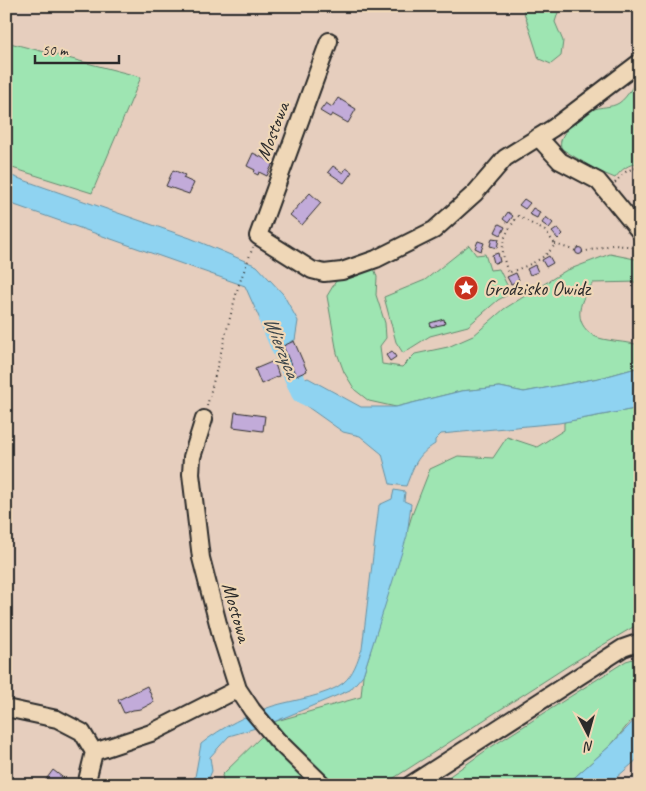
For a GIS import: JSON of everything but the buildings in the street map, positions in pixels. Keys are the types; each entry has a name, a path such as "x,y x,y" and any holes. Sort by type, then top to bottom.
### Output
{"street":[{"name":"Mostowa","path":"329,41 258,236 312,270 324,273 342,271 376,259 434,230 475,193 505,158 538,137"},
{"path":"640,62 553,128 538,137 560,161 598,181 640,232"},
{"name":"Mostowa","path":"204,419 192,458 191,474 196,524 211,601 238,689 277,740 323,785"},
{"path":"410,785 623,648 640,642"},
{"path":"94,752 151,733 238,689"},
{"path":"6,708 57,719 82,732 94,752 86,785"}],"path":[{"path":"608,193 621,175 632,168 640,168"},
{"path":"555,244 550,252 536,262 508,273 501,251 503,241 518,216 545,231 555,244 576,251"},
{"path":"582,252 612,245 640,247"},
{"path":"204,419 214,374 238,287 249,256"}],"green space":[{"path":"522,6 560,6 555,22 563,41 561,56 551,64 539,59"},
{"path":"6,42 141,77 92,193 6,166"},
{"path":"640,75 640,163 632,164 615,178 596,170 562,149 562,138 570,126 592,110 619,103"},
{"path":"469,245 476,255 485,254 490,270 499,269 511,293 498,300 468,326 430,336 403,353 396,342 384,297 425,280"},
{"path":"610,254 640,260 640,282 593,283 584,296 580,317 582,324 594,336 640,345 640,367 604,377 524,392 500,387 461,391 396,407 369,401 355,390 344,372 337,353 327,296 336,281 374,268 377,277 376,295 385,323 386,338 380,346 382,364 402,367 415,354 448,347 473,336 504,309 565,271"},
{"path":"640,408 640,623 574,662 383,785 332,785 273,722 361,697 363,675 412,515 430,469 458,456 493,458 507,437 537,447 564,430 564,422"},
{"path":"640,657 640,710 611,745 566,785 437,785 488,749 626,661"},
{"path":"264,734 314,785 224,785 222,775"}],"water":[{"path":"6,174 190,238 257,266 283,294 298,321 295,340 283,345 271,344 245,286 6,202"},
{"path":"640,367 640,408 559,423 441,434 435,440 435,444 416,462 406,486 390,484 382,454 360,436 343,432 295,398 289,385 308,378 361,407 396,407 461,391 500,387 524,392 604,377"},
{"path":"394,490 405,492 404,501 411,504 407,536 363,675 350,690 269,724 229,736 210,757 212,771 206,785 189,785 195,777 201,744 218,732 264,709 328,691 343,683 350,676 362,649 379,505 392,499"},
{"path":"640,714 640,757 608,785 566,785 611,745"}],"waterway":[{"name":"Wierzyca","path":"269,320 301,393 316,400"}],"place":[{"name":"Grodzisko Owidz","path":"466,288"}]}
